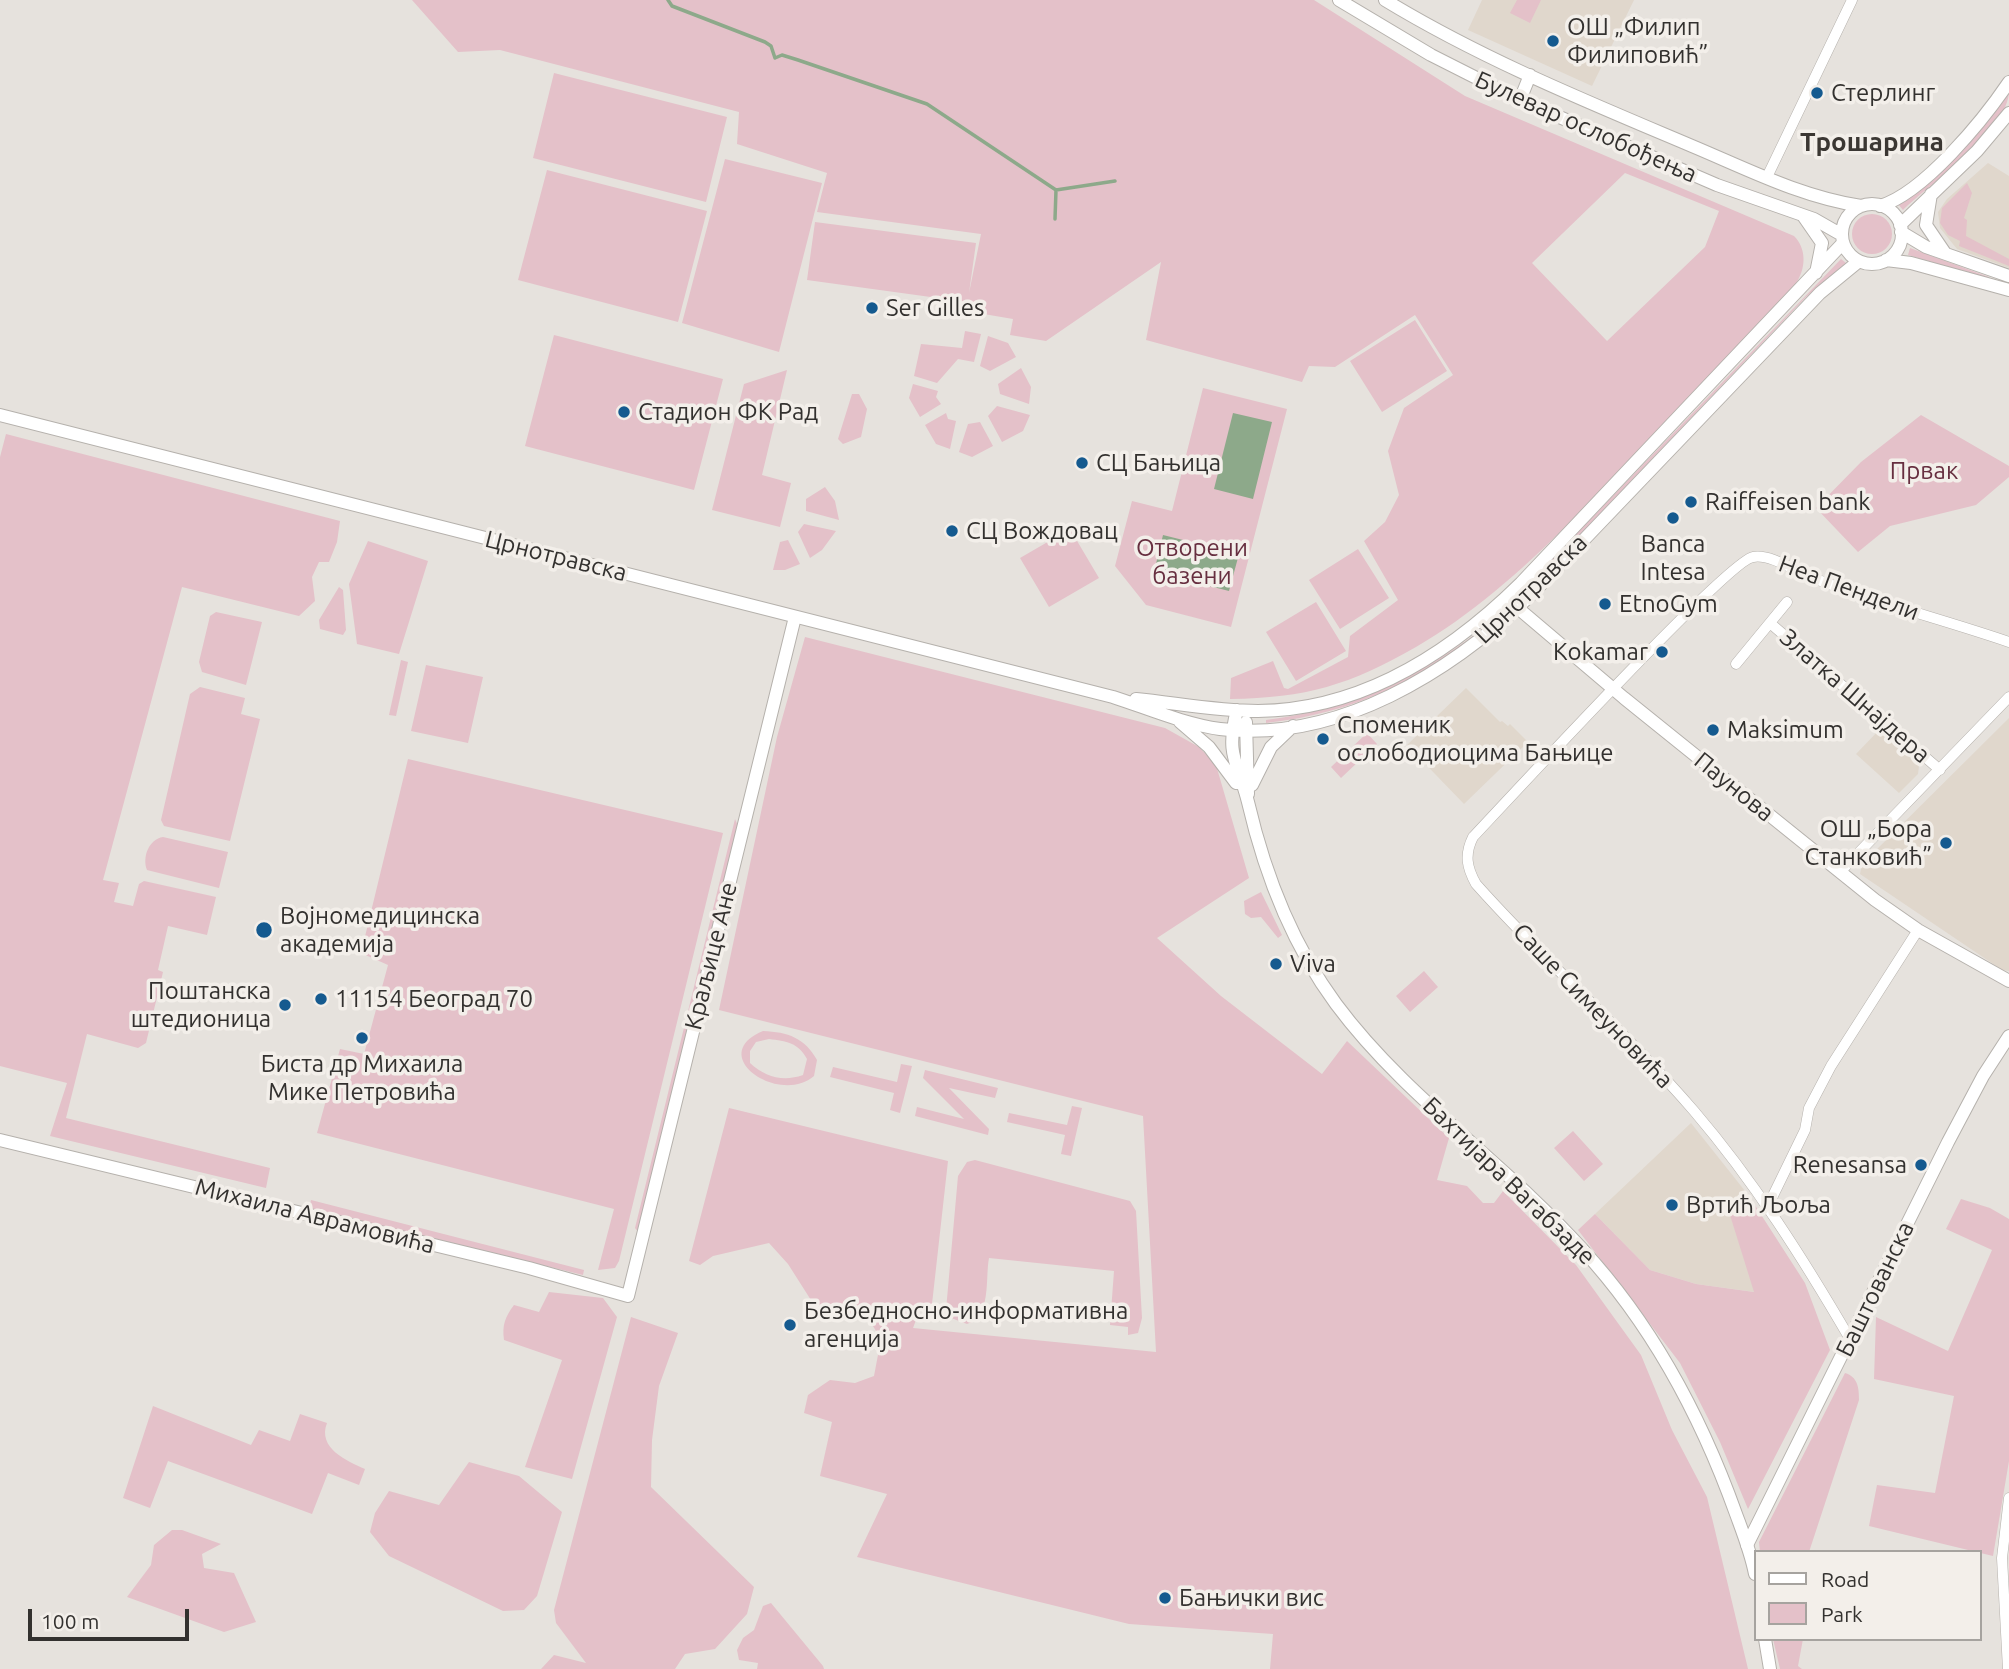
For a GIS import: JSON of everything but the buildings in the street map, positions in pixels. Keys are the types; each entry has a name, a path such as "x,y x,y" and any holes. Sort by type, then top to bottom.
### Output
{"main road":[{"name":"Булевар ослобођења","path":"1339,0 1431,55 1520,100 1717,185 1801,214 1843,239"},
{"name":"Булевар ослобођења","path":"1385,0 1456,40 1636,122 1816,197 1861,206"},
{"path":"1520,100 1530,75"},
{"path":"1880,206 1909,189 1955,148 1978,124 2009,82"},
{"path":"1886,260 1896,250 1901,229 1932,193 1977,151 2009,113"},
{"path":"1626,146 1636,122"},
{"path":"1932,193 1926,225 1945,254"},
{"path":"2009,276 1914,242 1901,229 1891,211 1880,206 1861,206 1846,219 1843,239 1848,252 1859,261 1871,264 1886,260 1911,262 2009,290"},
{"path":"1801,214 1822,243 1814,276"},
{"name":"Црнотравска","path":"1113,697 1241,711 1307,708 1372,687 1446,647 1506,598 1814,276 1843,239"},
{"name":"Црнотравска","path":"0,415 1113,697 1171,716 1231,730 1246,730 1293,726 1344,714 1417,682 1472,647 1517,608 1801,311 1836,278 1859,261"},
{"name":"Паунова","path":"1506,598 1614,690 1840,873 1918,930 2009,981"},
{"name":"Краљице Ане","path":"628,1296 795,617"},
{"name":"Бахтијара Вагабзаде","path":"1241,711 1231,730 1232,755 1248,800 1268,878 1318,978 1368,1043 1521,1188 1601,1271 1645,1330 1699,1424 1747,1545 1754,1570"},
{"name":"Бахтијара Вагабзаде","path":"1241,711 1246,730 1248,800"},
{"path":"1171,716 1209,747 1248,800"},
{"path":"1248,800 1257,772 1271,747 1293,726"},
{"name":"Баштованска","path":"1747,1545 1948,1142 1983,1076 2009,1036"},
{"name":"Михаила Аврамовића","path":"0,1140 585,1282 628,1296"},
{"path":"1765,1641 1770,1669"}],"street":[{"path":"1767,177 1852,0"},
{"name":"Неа Пендели","path":"1614,690 1732,569 1753,557 1769,559 1851,592 2009,642"},
{"name":"Златка Шнајдера","path":"1736,664 1787,602"},
{"name":"Златка Шнајдера","path":"1770,623 1940,769"},
{"name":"Саше Симеуновића","path":"1614,690 1473,837 1466,856 1469,872 1483,891 1689,1105 1736,1163 1767,1208 1821,1287 1850,1339"},
{"path":"1840,873 2009,697"},
{"path":"1767,1208 1805,1130 1809,1108 1831,1066 1918,930"},
{"path":"2008,1669 2002,1558 2009,1498"}],"shaded area":[{"name":"ОШ „Филип Филиповић”","path":"1482,0 1634,0 1592,86 1468,30"},
{"path":"1988,163 2009,176 2009,268 1957,249 1940,228 1938,212 1947,199"},
{"path":"1233,413 1272,422 1253,499 1214,489"},
{"path":"1163,535 1239,554 1229,591 1154,572"},
{"path":"1466,688 1500,722 1508,726 1510,724 1528,742 1464,804 1407,745"},
{"name":"ОШ „Бора Станковић”","path":"2009,718 2009,971 2002,970 1860,874 1862,864"},
{"path":"1880,729 1919,766 1918,774 1899,793 1856,754"},
{"name":"Вртић Љоља","path":"1691,1123 1749,1196 1731,1215 1755,1292 1696,1284 1650,1270 1595,1214"}],"green space":[{"path":"412,0 1314,0 1465,96 1794,236 1803,252 1803,263 1798,280 1788,293 1604,488 1532,559 1456,621 1416,647 1348,680 1282,696 1230,699 1231,678 1273,661 1284,688 1288,689 1348,657 1350,636 1398,600 1364,541 1385,522 1399,495 1388,451 1404,408 1453,375 1415,315 1335,367 1309,366 1302,382 1146,340 1161,262 1046,341 1010,335 1013,319 966,311 967,302 807,280 815,222 976,243 969,293 981,234 817,212 827,173 737,144 739,112 500,50 458,52","holes":["1625,173 1719,211 1705,247 1607,341 1532,263"]},
{"path":"1517,0 1541,0 1530,23 1510,13"},
{"path":"554,73 727,117 706,202 533,158"},
{"path":"2009,91 2006,106 1983,138 1903,210 1897,203 1985,123"},
{"path":"725,159 822,183 779,352 682,323"},
{"path":"547,170 707,211 678,322 518,280"},
{"path":"1967,183 1972,193 1964,218 1967,220 1966,236 2009,259 2009,266 1959,246 1960,241 1948,235 1940,223 1942,208"},
{"path":"1872,214 1886,220 1892,234 1886,248 1872,254 1858,248 1852,234 1858,220"},
{"path":"1910,248 1989,277 1989,279 1908,255"},
{"path":"1841,259 1846,263 1806,297 1532,585 1530,582"},
{"path":"1415,320 1447,371 1382,412 1350,361"},
{"path":"965,331 981,334 974,362 958,359 937,383 914,376 921,344 962,348"},
{"name":"Стадион ФК Рад","path":"554,335 723,379 694,490 525,446"},
{"path":"988,336 1008,343 1016,357 990,371 980,366"},
{"path":"1021,368 1031,387 1029,404 1000,394 998,384"},
{"path":"787,370 762,475 791,483 780,527 712,510 744,384"},
{"path":"913,384 938,391 936,397 941,404 920,417 909,398"},
{"name":"Отворени базени","path":"1203,388 1287,409 1231,627 1146,605 1115,566 1132,501 1172,511"},
{"path":"852,394 859,394 867,409 861,437 843,444 838,439"},
{"path":"997,406 1030,415 1023,431 1002,442 988,416"},
{"path":"946,413 948,419 956,421 950,449 936,444 925,425"},
{"name":"Првак","path":"1921,415 2009,466 2009,477 1976,505 1890,526 1858,552 1816,508 1861,462"},
{"path":"980,422 993,446 972,457 959,452 968,424"},
{"path":"6,434 340,521 337,542 329,562 319,562 312,577 315,601 299,616 182,587 103,880 119,883 114,902 133,906 139,884 144,881 216,897 207,935 168,926 158,970 163,972 146,1043 138,1048 87,1034 66,1118 270,1168 266,1188 50,1136 67,1083 0,1066 0,457"},
{"path":"825,487 835,501 839,520 806,511 806,499"},
{"path":"804,524 836,531 822,550 810,558 798,532"},
{"path":"1070,529 1099,578 1049,607 1020,558"},
{"path":"788,540 800,564 785,570 773,570 780,542"},
{"path":"368,541 428,561 399,654 357,644 349,584"},
{"path":"1358,549 1389,598 1340,629 1309,580"},
{"path":"339,587 343,590 346,630 343,635 320,629 319,620"},
{"path":"1316,602 1346,651 1296,681 1266,632"},
{"path":"216,612 262,622 246,685 202,672 199,662 210,616"},
{"path":"1491,622 1493,624 1441,661 1387,690 1330,711 1266,723 1266,720 1357,699 1385,687 1440,658"},
{"path":"805,637 1165,728 1199,747 1216,765 1249,878 1157,938 1221,996 1322,1074 1347,1041 1449,1138 1437,1180 1467,1186 1483,1203 1494,1203 1503,1191 1576,1265 1641,1355 1672,1430 1707,1497 1748,1669 1270,1669 1273,1634 1129,1624 857,1557 887,1494 820,1476 832,1422 804,1413 808,1395 830,1380 855,1383 874,1376 881,1339 868,1318 816,1308 788,1264 769,1243 713,1256 700,1265 689,1261 729,1108 948,1161 932,1304 919,1312 913,1328 1156,1352 1143,1116 719,1010 777,737"},
{"path":"401,660 408,662 396,716 389,715"},
{"path":"426,665 483,677 468,743 411,731"},
{"path":"200,687 245,698 241,714 260,719 230,841 164,826 161,820 190,694"},
{"path":"1367,733 1377,744 1341,778 1331,767"},
{"path":"408,759 723,833 619,1261 615,1268 598,1270 614,1209 317,1133 340,1049 364,1054 388,965 361,953"},
{"path":"735,819 738,826 639,1233 635,1228"},
{"path":"163,837 228,852 219,888 147,870 145,860 148,849 154,841"},
{"path":"1261,892 1282,935 1278,938 1261,917 1251,918 1245,914 1244,901"},
{"path":"1424,971 1438,987 1410,1012 1396,996"},
{"path":"763,1031 780,1033 801,1041 817,1060 814,1076 799,1084 783,1085 767,1081 744,1064 742,1052 747,1041","holes":["769,1039 800,1049 807,1059 803,1075 775,1077 750,1063 750,1051 756,1042"]},
{"path":"901,1064 912,1066 900,1113 890,1110 894,1093 830,1077 833,1067 897,1082"},
{"path":"925,1070 998,1088 995,1098 949,1088 989,1129 988,1135 915,1116 917,1107 964,1119 923,1078"},
{"path":"1072,1106 1082,1108 1071,1156 1061,1154 1065,1135 1007,1122 1009,1113 1067,1125"},
{"path":"1573,1131 1603,1164 1584,1181 1554,1148"},
{"path":"975,1160 1130,1201 1136,1211 1142,1318 1138,1333 1128,1335 1128,1327 1110,1325 1114,1271 989,1258 986,1296 980,1313 975,1320 967,1324 951,1318 946,1310 958,1176 967,1162"},
{"path":"1749,1196 1805,1283 1830,1350 1748,1509 1720,1442 1680,1363 1578,1230 1595,1214 1650,1270 1696,1284 1754,1292 1730,1215"},
{"path":"1961,1199 1990,1208 2009,1219 2009,1461 1993,1556 1981,1553 1981,1550 1968,1550 1869,1526 1877,1485 1935,1493 1954,1396 1874,1379 1876,1317 1948,1351 1992,1250 1946,1229"},
{"path":"311,1200 584,1270 583,1275 309,1208"},
{"path":"549,1292 603,1298 617,1317 572,1479 525,1467 562,1360 504,1340 505,1321 514,1305 539,1312"},
{"path":"631,1317 678,1333 659,1386 652,1440 651,1487 754,1587 747,1614 715,1649 685,1654 675,1669 541,1669 554,1655 586,1663 556,1623 554,1610"},
{"path":"1845,1373 1849,1375 1858,1387 1859,1400 1810,1550 1760,1550 1759,1542"},
{"path":"153,1406 251,1445 259,1430 290,1441 300,1414 327,1423 326,1440 330,1446 342,1458 365,1469 359,1485 328,1473 312,1514 168,1461 150,1508 123,1498"},
{"path":"469,1462 519,1476 562,1512 537,1596 524,1610 503,1611 389,1556 370,1532 375,1513 389,1491 439,1505"},
{"path":"172,1530 182,1530 221,1544 202,1554 204,1568 234,1573 256,1622 224,1632 127,1597 151,1565 154,1545"},
{"path":"771,1603 824,1669 757,1669 758,1663 739,1660 737,1650 743,1638 754,1630 763,1606"},
{"path":"1773,1641 1803,1641 1798,1666 1802,1669 1780,1669"}],"waterway":[{"path":"668,0 672,6 765,42 771,46 775,58 782,55 927,104 1056,190 1115,181"},
{"path":"1055,219 1056,190"}],"place":[{"name":"ОШ „Филип Филиповић”","path":"1553,41"},
{"name":"Стерлинг","path":"1817,93"},
{"name":"Ser Gilles","path":"872,308"},
{"name":"Стадион ФК Рад","path":"624,412"},
{"name":"СЦ Бањица","path":"1082,463"},
{"name":"Raiffeisen bank","path":"1691,502"},
{"name":"Banca Intesa","path":"1673,518"},
{"name":"СЦ Вождовац","path":"952,531"},
{"name":"EtnoGym","path":"1605,604"},
{"name":"Kokamar","path":"1662,652"},
{"name":"Maksimum","path":"1713,730"},
{"name":"Споменик ослободиоцима Бањице","path":"1323,739"},
{"name":"ОШ „Бора Станковић”","path":"1946,843"},
{"name":"Војномедицинска академија","path":"264,930"},
{"name":"Viva","path":"1276,964"},
{"name":"11154 Београд 70","path":"321,999"},
{"name":"Поштанска штедионица","path":"285,1005"},
{"name":"Биста др Михаила Мике Петровића","path":"362,1038"},
{"name":"Renesansa","path":"1921,1165"},
{"name":"Вртић Љоља","path":"1672,1205"},
{"name":"Безбедносно-информативна агенција","path":"790,1325"},
{"name":"Бањички вис","path":"1165,1598"}],"district":[{"name":"Трошарина","path":"1872,142"}]}
